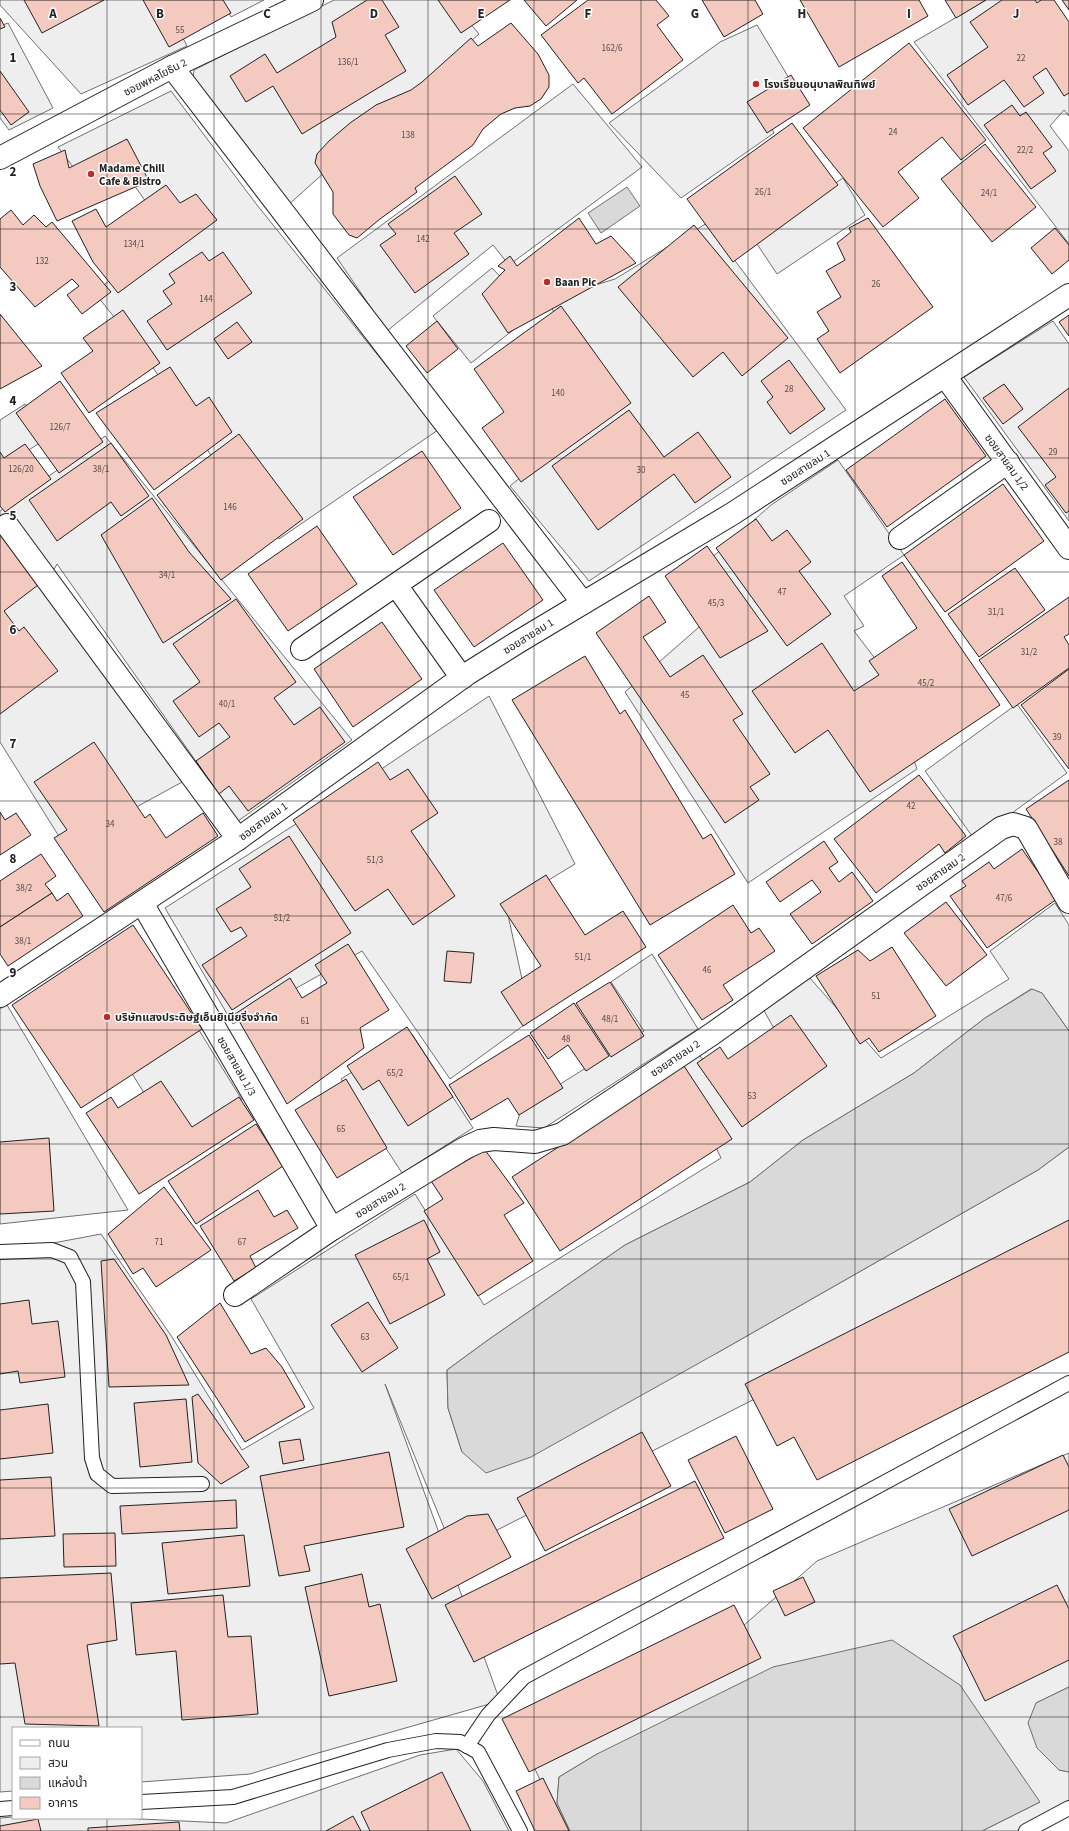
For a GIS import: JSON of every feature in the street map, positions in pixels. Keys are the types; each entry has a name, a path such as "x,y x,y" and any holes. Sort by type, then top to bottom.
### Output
{"street":[{"name":"ซอยพหลโยธิน 2","path":"0,158 172,67 312,0"},
{"path":"172,67 583,603"},
{"name":"ซอยสายลม 1","path":"0,996 238,839 462,678 583,603 732,514 1069,295"},
{"name":"ซอยสายลม 1/2","path":"945,376 1069,548"},
{"path":"900,538 1008,462"},
{"path":"302,649 489,521"},
{"path":"7,525 238,839"},
{"path":"396,586 462,678"},
{"name":"ซอยสายลม 2","path":"235,1296 332,1229 465,1148 480,1141 494,1139 535,1142 562,1134 712,1034 1001,828 1014,824 1026,828 1069,902"},
{"name":"ซอยสายลม 1/3","path":"142,903 332,1229"}],"lane":[{"path":"0,1252 52,1250 70,1257 83,1282 92,1458 97,1474 112,1486 202,1484"},
{"path":"467,1746 488,1716 524,1677 1069,1383"},
{"path":"142,1802 232,1798 388,1750 436,1741 460,1742 478,1752 520,1831"},
{"path":"0,1809 12,1808"},
{"path":"1026,1831 1069,1808"}],"green space":[{"path":"0,0 164,0 187,46 81,94 0,5"},
{"path":"222,0 264,0 231,17"},
{"path":"334,0 451,0 479,34 287,206 193,79 194,70"},
{"path":"986,0 1052,0 1069,31 1069,116 1064,110 1050,126 1069,151 1069,244 914,42"},
{"path":"8,23 53,108 9,130 0,118 0,26"},
{"path":"757,25 792,83 760,106 774,133 681,198 609,123 720,42"},
{"path":"573,84 642,167 509,265 493,245 387,331 337,258"},
{"path":"171,91 257,205 438,430 279,539 224,475 146,357 94,292 171,237 119,164 76,171 58,147"},
{"path":"843,178 865,215 777,274 753,238"},
{"path":"707,223 846,410 589,581 510,486 614,400 546,300 615,279"},
{"path":"492,268 535,313 471,363 433,316"},
{"path":"1053,321 1069,344 1069,521 964,377"},
{"path":"25,404 47,438 0,469 0,420"},
{"path":"105,436 352,740 238,821 57,564 42,591 184,781 65,846 0,742 0,511"},
{"path":"838,460 904,555 844,596 864,626 854,631 880,665 917,769 748,883 625,692 723,606 699,569 771,505"},
{"path":"489,696 575,864 506,906 531,1020 450,1079 362,951 233,1024 165,908 383,768"},
{"path":"1017,704 1067,773 975,840 925,771"},
{"path":"1055,903 1069,925 1069,1031 1042,993 1031,989 985,1018 914,1073 803,1140 750,1182 625,1245 488,1340 447,1370 448,1408 462,1452 717,1353 1038,1170 1069,1147 1069,1239 454,1552 385,1384 500,1701 250,1774 142,1782 142,1727 12,1727 12,1791 0,1792 0,1253 101,1234 172,1337 242,1450 314,1408 251,1299 415,1194 484,1305 721,1158 677,1065 699,1055 740,1100 798,1071 763,1009 808,976 881,1058 1009,979 990,951"},
{"path":"652,954 698,1029 544,1128 516,1126 521,1109 644,1031 611,982"},
{"path":"7,1005 128,1210 0,1224 0,1009"},
{"path":"194,1022 242,1100 174,1141 126,1064"},
{"path":"412,1034 473,1128 402,1173 341,1079"},
{"path":"1069,1453 1069,1687 1036,1703 1059,1770 1069,1772 1069,1805 1017,1831 982,1831 1040,1802 597,1754 559,1777 557,1803 570,1831 564,1831 534,1767 726,1641 817,1561"},
{"path":"456,1749 483,1781 509,1831 0,1831 0,1818 12,1817 12,1819 140,1819 226,1823 420,1755"}],"water":[{"path":"627,187 640,206 601,233 588,213"},
{"path":"1032,989 1042,993 1069,1031 1069,1147 1038,1170 531,1457 486,1473 462,1452 448,1408 447,1370 625,1245 750,1182 803,1140 914,1073 985,1018"},
{"path":"892,1640 960,1685 1040,1802 982,1831 570,1831 557,1803 559,1777 597,1754 773,1667"},
{"path":"1069,1687 1069,1772 1059,1770 1037,1748 1028,1723 1036,1703"}],"building":[{"path":"24,0 104,0 42,33"},
{"path":"143,0 223,0 231,13 169,47"},
{"path":"367,0 382,0 399,27 385,35 406,71 302,134 273,86 246,102 230,76 265,54 277,73 336,37 332,22"},
{"path":"438,0 510,0 461,33"},
{"path":"524,0 577,0 546,26"},
{"path":"588,0 656,0 669,16 657,25 683,60 612,114 584,78 578,83 541,35"},
{"path":"702,0 755,0 763,14 724,37"},
{"path":"800,0 919,0 928,16 839,67"},
{"path":"945,0 986,0 956,18"},
{"path":"1002,0 1035,0 1037,3 1041,0 1054,0 1069,22 1069,93 1064,96 1046,68 1033,77 1044,93 1024,107 1004,80 968,105 947,75 988,47 970,22"},
{"path":"1062,0 1069,0 1069,10"},
{"path":"0,18 5,27 0,29"},
{"path":"511,23 538,54 549,75 549,87 541,99 530,106 515,108 501,114 483,129 473,145 415,188 417,192 357,238 349,235 333,214 333,192 315,163 317,154 329,141 350,123 376,105 411,90 422,82 471,38 478,46"},
{"path":"909,43 986,140 961,160 942,137 898,172 919,198 883,227 803,128"},
{"path":"0,71 29,112 11,125 0,110"},
{"path":"791,75 810,105 767,133 747,102"},
{"path":"1012,105 1020,116 1026,112 1052,147 1043,153 1056,171 1031,189 984,125"},
{"path":"792,123 838,185 733,262 687,199"},
{"name":"Madame Chill Cafe & Bistro","path":"127,139 149,181 57,221 40,186 33,164 65,150 69,168"},
{"path":"985,144 1036,207 992,242 941,179"},
{"path":"455,176 482,214 454,233 469,254 415,293 380,245 396,234 388,224"},
{"path":"166,185 180,203 196,194 217,220 118,293 93,262 72,221 96,209 106,227"},
{"path":"11,210 23,225 34,215 46,227 52,222 111,292 82,314 67,295 79,286 72,279 35,307 0,267 0,219"},
{"name":"Baan Pic","path":"579,218 596,244 611,236 636,263 508,333 482,294 505,270 498,266 510,256 517,266"},
{"path":"868,218 933,307 840,373 817,339 829,331 817,312 841,297 826,271 845,260 837,243 851,232 849,228"},
{"path":"694,225 788,338 742,376 723,352 693,377 618,287"},
{"path":"1055,228 1069,245 1069,260 1052,274 1031,248"},
{"path":"202,252 209,261 223,252 252,293 167,350 147,321 172,304 163,291 175,283 169,274"},
{"path":"561,306 631,403 521,482 482,428 504,412 474,369"},
{"path":"123,310 160,363 89,413 61,373 93,351 83,338"},
{"path":"0,314 42,366 0,389"},
{"path":"1069,315 1069,336 1059,322"},
{"path":"437,321 458,349 427,373 406,346"},
{"path":"237,322 252,342 228,359 214,339"},
{"path":"789,360 825,409 790,434 767,402 773,397 761,381"},
{"path":"170,367 196,406 209,397 232,432 154,490 96,413"},
{"path":"60,381 103,442 59,473 16,413"},
{"path":"1004,384 1023,409 1003,424 983,398"},
{"path":"1069,388 1069,511 1066,513 1045,485 1056,477 1018,427"},
{"path":"945,399 986,456 887,527 846,470"},
{"path":"629,410 664,457 698,432 731,477 695,503 674,474 598,530 552,466"},
{"path":"239,434 303,519 221,580 157,495"},
{"path":"111,443 149,496 121,516 111,502 57,541 29,500"},
{"path":"25,444 51,479 5,512 0,506 0,452 4,458"},
{"path":"422,451 461,508 393,555 353,497"},
{"path":"1003,484 1044,541 945,612 904,555"},
{"path":"152,498 189,552 231,599 163,643 101,535"},
{"path":"756,519 772,541 787,530 811,562 799,571 831,614 787,646 716,548"},
{"path":"317,526 357,584 288,631 248,574"},
{"path":"0,533 38,585 4,611 19,631 24,627 58,671 0,714"},
{"path":"503,543 543,600 474,647 434,590"},
{"path":"707,546 768,631 720,658 665,576"},
{"path":"902,562 1000,705 870,792 828,730 795,753 752,691 822,643 854,691 879,675 869,661 917,628 882,576"},
{"path":"1015,568 1045,610 979,657 948,614"},
{"path":"649,596 666,622 643,637 670,677 703,655 743,714 733,720 770,774 750,787 759,800 725,823 596,633"},
{"path":"1069,597 1069,634 1064,637 1069,645 1069,668 1013,708 979,660"},
{"path":"236,599 296,682 274,698 294,725 320,707 345,742 248,811 229,786 219,794 196,761 230,737 219,723 199,737 173,701 200,682 173,644"},
{"path":"382,622 422,679 353,727 314,669"},
{"path":"585,656 620,714 625,710 703,839 711,834 735,874 650,925 512,700"},
{"path":"1069,669 1069,769 1021,705"},
{"path":"94,742 145,818 150,814 166,838 203,813 218,836 104,912 54,838 67,830 34,782"},
{"path":"378,762 390,780 408,769 438,813 411,831 455,896 413,925 388,889 355,911 293,820"},
{"path":"919,775 966,836 945,853 939,844 876,893 834,839"},
{"path":"1069,780 1069,876 1026,809"},
{"path":"0,812 5,820 16,813 31,835 0,855"},
{"path":"289,836 351,933 232,1010 202,965 247,936 241,927 231,932 216,909 251,887 239,869"},
{"path":"824,841 838,862 829,868 839,882 852,872 873,901 812,944 790,914 821,892 812,880 780,902 766,882"},
{"path":"1022,849 1057,899 987,948 950,896 966,886 962,881 989,862 994,869"},
{"path":"41,854 56,876 45,884 52,893 0,927 0,881"},
{"path":"546,875 585,935 623,911 646,947 523,1026 501,992 541,966 500,904"},
{"path":"52,893 57,901 68,893 83,916 8,966 0,954 0,927"},
{"path":"946,902 987,955 946,986 904,933"},
{"path":"733,905 751,933 759,928 775,951 723,985 733,1000 702,1020 658,955"},
{"name":"บริษัทแสงประดิษฐ์เอ็นยิเนียริ่งจำกัด","path":"133,925 202,1029 81,1108 12,1005"},
{"path":"348,944 389,1010 360,1028 364,1048 287,1104 235,1014 290,978 302,998 327,983 315,965"},
{"path":"892,947 936,1016 879,1052 869,1038 860,1044 816,976 858,950 870,961"},
{"path":"447,951 474,953 471,983 444,981"},
{"path":"610,982 644,1036 611,1057 576,1003"},
{"path":"574,1003 609,1056 586,1071 568,1045 548,1059 530,1033"},
{"path":"791,1015 827,1066 742,1127 697,1063 720,1047 728,1059"},
{"path":"407,1027 453,1097 408,1126 379,1080 363,1090 347,1066"},
{"path":"529,1035 563,1088 519,1115 508,1098 471,1120 449,1085"},
{"path":"684,1066 732,1139 560,1251 512,1177"},
{"path":"346,1079 387,1148 337,1178 295,1110"},
{"path":"161,1081 192,1127 239,1097 254,1120 139,1194 86,1113 111,1097 118,1108"},
{"path":"256,1124 283,1166 196,1224 168,1181"},
{"path":"49,1138 54,1211 0,1214 0,1142"},
{"path":"485,1150 524,1203 504,1215 533,1261 478,1296 424,1211 443,1199 431,1181"},
{"path":"164,1187 211,1250 156,1287 143,1268 133,1274 108,1234"},
{"path":"258,1190 274,1217 287,1210 298,1228 250,1256 256,1268 234,1281 200,1226"},
{"path":"424,1220 440,1252 427,1259 445,1295 390,1324 355,1255"},
{"path":"1069,1220 1069,1352 817,1480 794,1437 777,1446 745,1384"},
{"path":"114,1259 166,1335 189,1385 109,1387 101,1261"},
{"path":"29,1300 32,1324 58,1321 65,1377 20,1383 18,1371 0,1374 0,1304"},
{"path":"368,1302 398,1348 362,1372 331,1325"},
{"path":"220,1303 251,1354 266,1348 282,1367 305,1407 245,1442 177,1337"},
{"path":"198,1394 249,1467 221,1484 198,1463 192,1397"},
{"path":"186,1399 192,1462 140,1467 134,1403"},
{"path":"48,1404 53,1453 0,1459 0,1410"},
{"path":"642,1432 671,1486 545,1551 517,1498"},
{"path":"736,1436 773,1509 725,1533 688,1460"},
{"path":"300,1439 304,1460 283,1464 279,1442"},
{"path":"389,1452 404,1527 304,1546 310,1571 279,1576 260,1476"},
{"path":"1063,1455 1069,1467 1069,1510 972,1556 949,1509"},
{"path":"51,1477 55,1536 0,1539 0,1480"},
{"path":"695,1481 724,1538 474,1662 445,1605"},
{"path":"236,1500 237,1528 122,1534 120,1506"},
{"path":"488,1514 511,1557 432,1599 406,1549 467,1516"},
{"path":"115,1533 116,1566 64,1567 63,1534"},
{"path":"244,1535 250,1586 168,1594 162,1543"},
{"path":"111,1573 117,1640 87,1645 99,1726 25,1724 15,1663 0,1664 0,1578"},
{"path":"362,1574 369,1607 380,1604 397,1681 329,1696 305,1587"},
{"path":"803,1577 815,1602 785,1616 773,1591"},
{"path":"1057,1585 1069,1609 1069,1660 985,1701 953,1636"},
{"path":"223,1595 228,1637 251,1636 258,1714 182,1720 176,1651 136,1655 131,1603"},
{"path":"734,1605 761,1658 529,1772 502,1719"},
{"path":"442,1772 471,1831 370,1831 361,1812"},
{"path":"543,1778 569,1831 535,1831 516,1791"},
{"path":"353,1816 361,1831 326,1831"},
{"path":"38,1819 41,1831 0,1831 0,1826"},
{"path":"179,1822 180,1831 88,1831 88,1828"}],"place":[{"name":"โรงเรียนอนุบาลพิณทิพย์","path":"756,84"},
{"name":"Madame Chill Cafe & Bistro","path":"91,174"},
{"name":"Baan Pic","path":"547,282"},
{"name":"บริษัทแสงประดิษฐ์เอ็นยิเนียริ่งจำกัด","path":"107,1017"}]}
